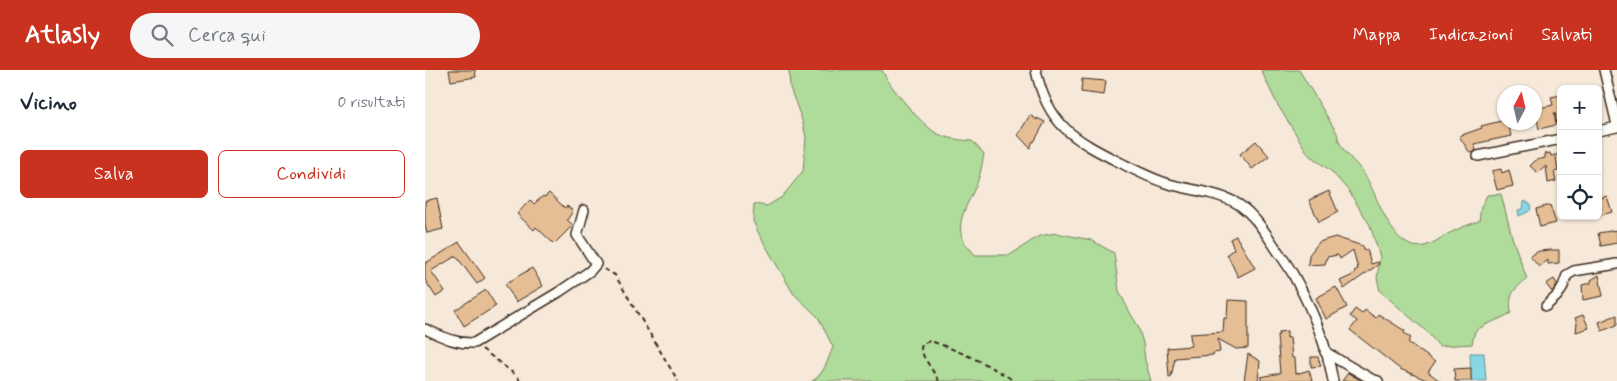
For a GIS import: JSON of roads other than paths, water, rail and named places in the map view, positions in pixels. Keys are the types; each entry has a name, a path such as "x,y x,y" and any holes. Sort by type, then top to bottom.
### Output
{"street":[{"path":"1036,70 1043,95 1050,109 1068,132 1091,148 1154,179 1237,203 1261,225 1295,278 1314,320 1332,381"},
{"path":"1602,130 1617,126 1604,70"},
{"path":"1478,156 1557,140"},
{"path":"425,329 455,341 474,343 590,271 596,264 577,236 583,210"},
{"path":"1546,306 1562,289 1567,275 1574,271 1617,264"},
{"path":"1325,352 1377,381"}],"water":[{"path":"1525,201 1530,204 1531,209 1519,216 1518,210 1523,209"},
{"path":"1470,353 1484,353 1486,381 1471,381"}]}
